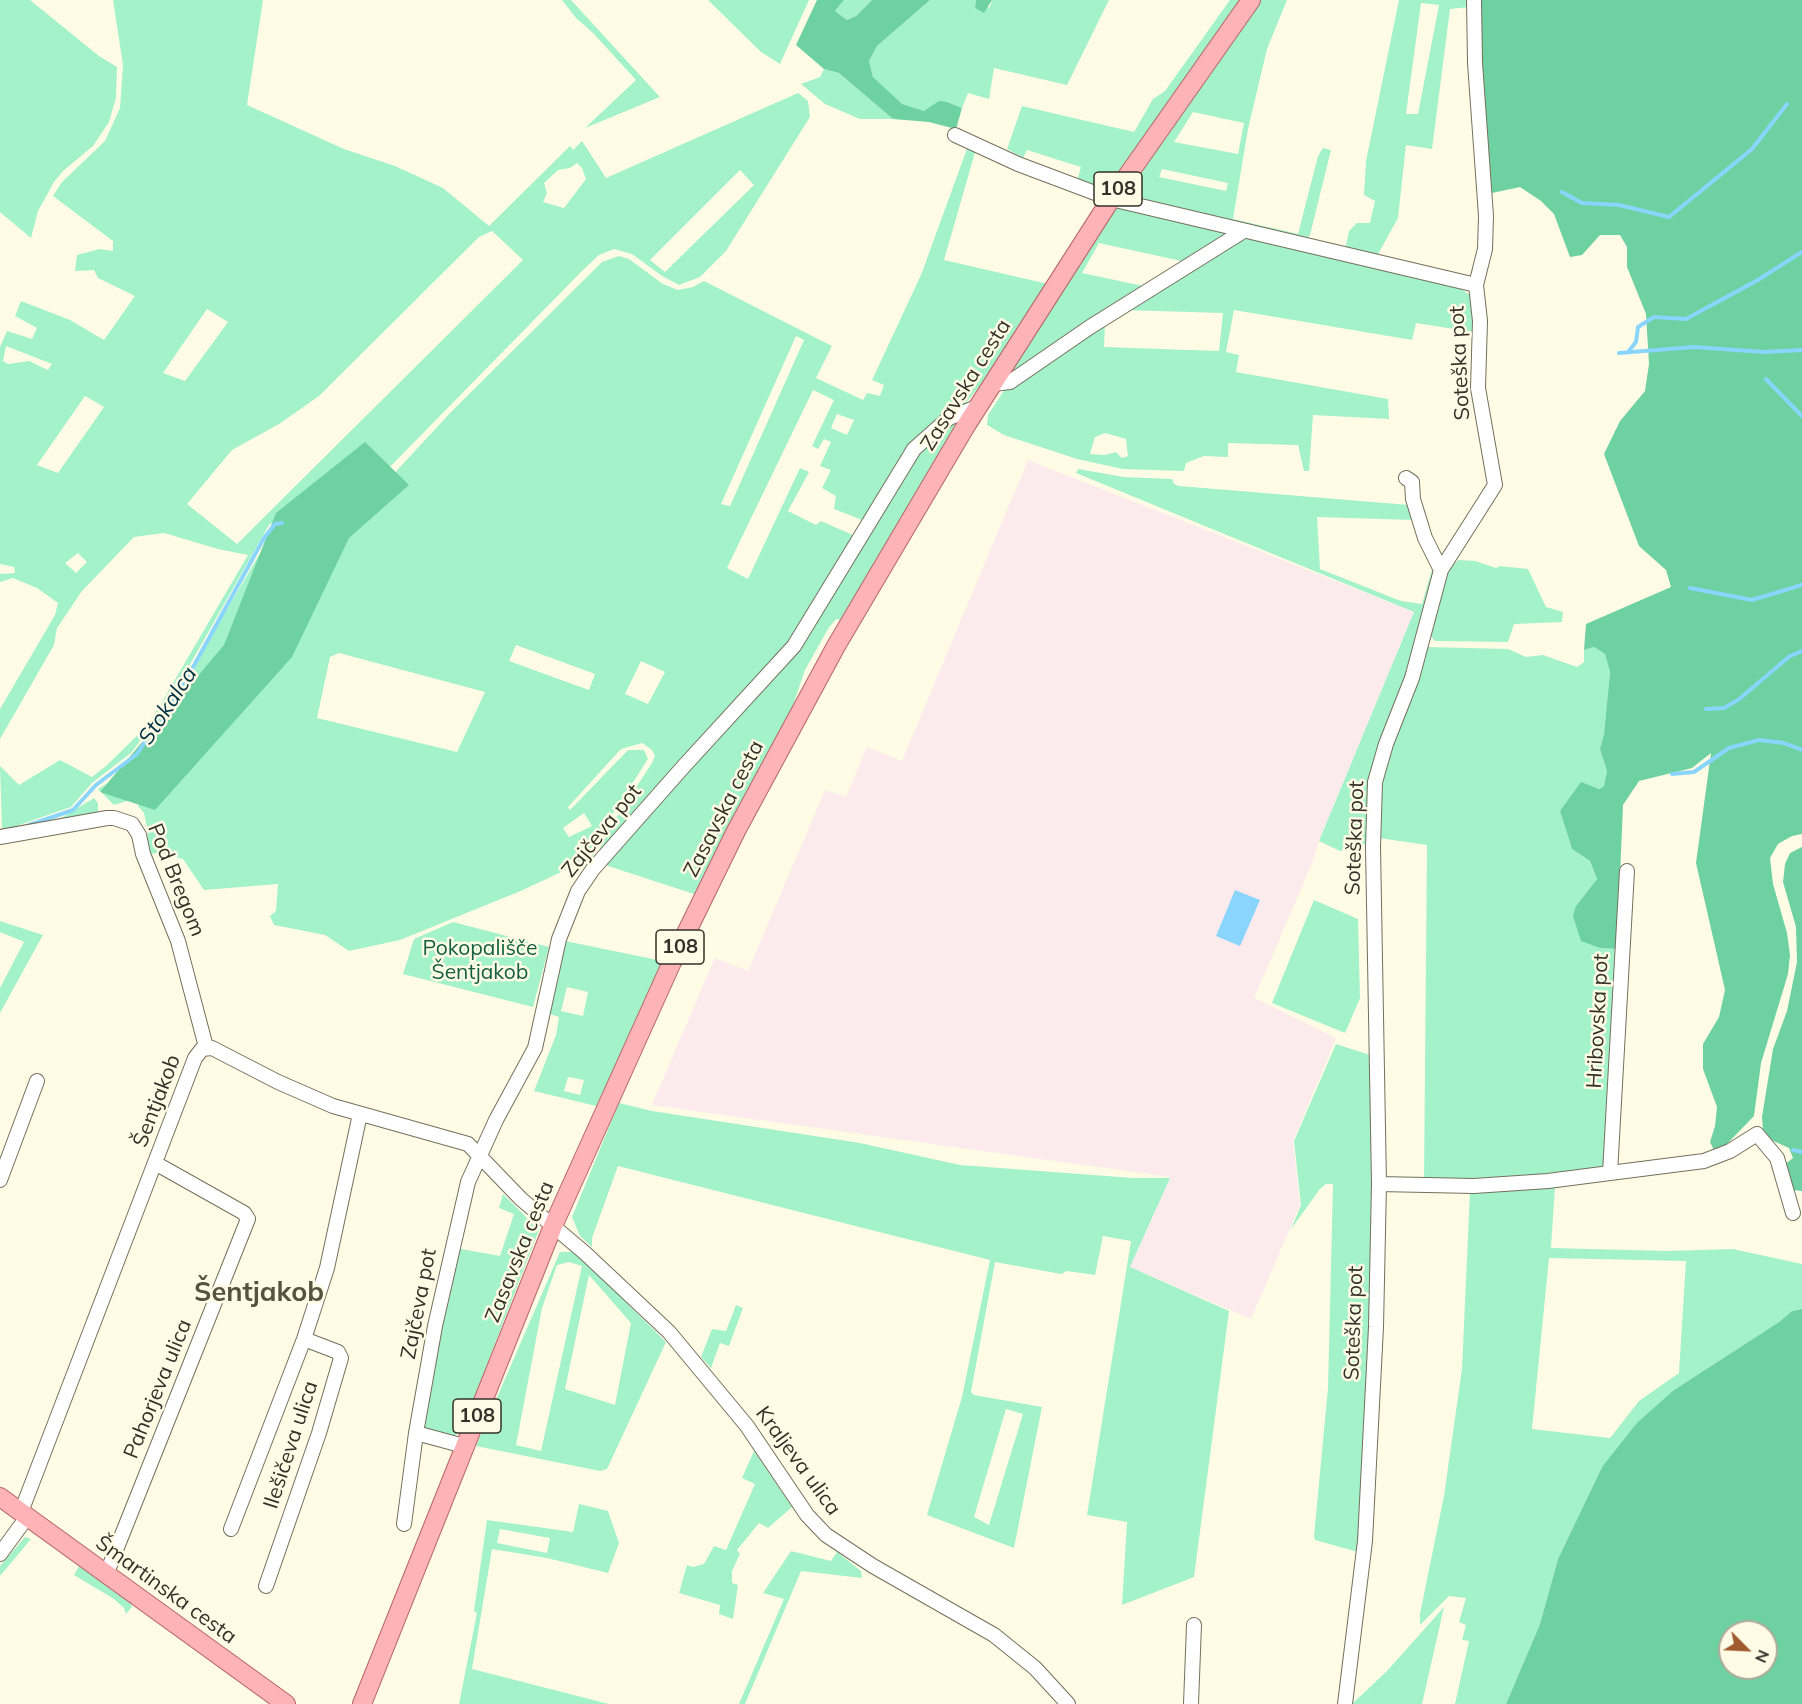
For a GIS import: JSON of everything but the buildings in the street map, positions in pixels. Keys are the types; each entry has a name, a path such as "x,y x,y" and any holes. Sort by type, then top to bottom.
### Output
{"main road":[{"name":"Zasavska cesta","path":"362,1704 553,1226 672,962 736,831 879,571 977,407 1110,199 1251,0"},
{"name":"Šmartinska cesta","path":"0,1497 286,1704"},
{"path":"353,1704 375,1669"},
{"path":"253,1680 266,1704"}],"street":[{"name":"Soteška pot","path":"1346,1704 1365,1541 1376,1326 1379,1184 1373,847 1375,782 1386,744 1412,678 1441,570 1495,485 1478,388 1480,321 1476,285 1485,249 1486,216 1475,63 1474,0"},
{"path":"955,135 1018,164 1110,199 1242,232 1476,285"},
{"path":"993,384 1010,382 1090,327 1242,232"},
{"name":"Zajčeva pot","path":"404,1524 416,1433 451,1247 468,1182 478,1157 536,1048 559,939 578,891 593,869 794,646 914,449 949,418 977,407"},
{"path":"1406,478 1412,482 1413,500 1425,538 1441,570"},
{"name":"Pod Bregom","path":"0,837 107,818 132,824 139,836 143,854 178,941 206,1047"},
{"name":"Hribovska pot","path":"1610,1173 1627,871"},
{"name":"Šentjakob","path":"0,1554 24,1514 195,1058 206,1047 224,1052 294,1089 360,1114 463,1142 553,1226"},
{"path":"0,1180 37,1081"},
{"name":"Ilešičeva ulica","path":"231,1529 304,1339 329,1262 360,1114"},
{"path":"1379,1184 1473,1186 1548,1182 1704,1161 1730,1151 1757,1134 1777,1158 1793,1214"},
{"name":"Pahorjeva ulica","path":"106,1575 248,1219 244,1213 155,1164"},
{"name":"Kraljeva ulica","path":"553,1226 594,1261 669,1332 747,1426 807,1515 826,1535 863,1561 994,1635 1035,1668 1068,1704"},
{"name":"Ilešičeva ulica","path":"266,1586 319,1433 341,1358 339,1352 304,1339"},
{"path":"416,1433 464,1446"},
{"path":"1191,1704 1194,1625"}],"shaded area":[{"path":"1028,460 1414,612 1319,841 1311,866 1254,998 1336,1038 1293,1141 1300,1205 1251,1319 1130,1267 1170,1177 652,1105 715,958 748,971 825,790 846,797 867,747 902,761"}],"green space":[{"path":"0,0 30,0 99,56 117,67 116,98 109,122 93,146 63,171 54,182 38,211 31,238 0,212"},
{"path":"113,0 263,0 247,105 344,149 395,166 443,188 489,226 570,146 573,150 582,141 606,178 798,93 808,101 810,117 726,251 700,277 679,285 662,276 632,254 614,249 599,255 582,271 382,475 127,801 114,805 98,789 122,775 149,744 184,690 210,638 262,550 275,521 269,525 167,705 131,753 92,783 71,807 13,827 2,828 0,766 19,785 60,760 92,777 106,766 147,726 248,555 164,533 134,537 82,591 57,628 54,645 0,739 0,709 55,615 58,603 37,588 13,578 0,582 0,574 15,573 14,567 0,564 0,347 7,331 32,339 37,328 15,316 21,301 70,320 104,340 135,296 98,278 94,270 75,271 77,255 100,249 113,251 113,241 53,196 62,182 105,141 120,108 123,65","holes":["577,163 582,168 586,179 564,208 543,202 547,193 544,183 558,170 570,168","740,170 754,185 665,272 650,260","492,231 523,260 237,544 187,504 232,450 279,424 319,396 479,237","207,309 228,322 185,381 163,373","6,346 52,364 48,370 29,361 8,364 3,361","85,396 104,407 58,473 37,465","78,553 87,562 76,573 65,563"]},
{"path":"562,0 571,0 660,97 585,128 636,80 594,34 576,18"},
{"path":"708,0 809,0 780,64 761,52"},
{"path":"817,0 844,0 835,11 847,20 856,16 872,0 930,0 877,46 869,61 873,77 902,104 924,111 939,101 962,108 956,129 929,122 893,119 839,73 824,69 796,45"},
{"path":"844,0 872,0 856,16 847,20 835,11"},
{"path":"930,0 976,0 975,9 990,7 992,0 1109,0 1067,85 994,68 989,99 968,93 962,108 947,102 924,111 901,104 873,77 869,61 877,46"},
{"path":"976,0 992,0 984,13 975,8"},
{"path":"1230,0 1241,0 1111,187 1105,190 1104,182 1109,174 1105,171 1096,188 1077,181 1081,167 1027,150 1023,158 1007,149 1022,106 1134,132 1153,99 1165,91"},
{"path":"1259,0 1287,0 1267,49 1248,129 1233,219 1298,234 1318,156 1323,148 1331,150 1310,235 1306,240 1134,200 1130,192 1131,185","holes":["1193,112 1244,123 1238,154 1174,142","1162,169 1228,183 1226,191 1159,177"]},
{"path":"1399,0 1470,0 1469,7 1450,9 1432,149 1406,145 1398,218 1377,256 1345,250 1349,231 1357,223 1370,223 1375,201 1364,195 1366,161","holes":["1421,3 1439,5 1418,114 1406,114"]},
{"path":"1480,0 1802,0 1802,834 1792,836 1778,844 1770,858 1773,884 1787,933 1790,955 1788,974 1761,1063 1754,1116 1723,1148 1714,1150 1710,1142 1717,1107 1703,1069 1703,1044 1719,1017 1725,990 1696,863 1711,753 1692,768 1639,781 1623,805 1617,949 1600,948 1581,941 1573,916 1576,906 1597,879 1590,861 1572,849 1560,811 1581,782 1599,789 1604,786 1607,771 1600,749 1604,734 1610,672 1605,654 1594,647 1584,650 1586,624 1671,587 1666,570 1639,546 1604,454 1620,421 1645,391 1649,364 1646,314 1627,267 1627,247 1620,235 1600,235 1582,255 1570,257 1554,214 1541,201 1520,187 1492,193 1478,13"},
{"path":"824,69 839,73 893,119 860,119 825,104 801,84 820,77"},
{"path":"968,146 976,149 944,260 1048,284 987,377 965,404 955,410 862,520 834,509 836,496 822,488 831,470 820,466 831,442 824,439 818,449 812,446 834,400 813,390 727,568 748,579 800,468 809,472 788,511 816,525 821,521 855,536 795,638 598,853 607,832 652,763 655,756 652,750 642,743 621,749 568,807 570,810 628,750 644,750 648,759 601,832 593,857 523,890 400,940 349,951 325,935 274,925 270,916 276,911 278,884 204,890 183,859 161,853 146,854 148,832 144,813 138,806 143,791 350,521 451,412 602,262 619,256 629,259 663,284 678,290 693,287 704,281 832,346 816,378 863,400 867,393 880,396 884,385 872,380 921,275","holes":["796,336 804,340 730,506 721,504","837,414 854,420 847,435 831,428","516,645 595,674 589,690 509,661","339,653 485,692 457,752 317,718 330,657","641,661 665,672 648,704 625,694","584,813 592,826 569,837 563,828"]},
{"path":"1118,208 1130,208 1227,233 1186,262 1099,243 1082,273 1148,287 1016,373 1012,372 1011,368 1110,214"},
{"path":"1252,238 1450,282 1470,295 1473,332 1416,323 1412,340 1234,310 1226,352 1239,355 1236,372 1388,399 1389,419 1313,415 1309,471 1304,471 1298,445 1228,443 1228,457 1204,456 1186,463 1184,471 1123,469 1077,459 1004,435 987,425 988,415 1005,389 1105,322 1104,347 1219,351 1223,313 1124,310 1235,241","holes":["1105,433 1126,439 1128,456 1122,458 1116,452 1105,455 1090,454 1095,437"]},
{"path":"955,423 955,428 863,584 840,620 836,619 828,629 805,670 788,720 697,895 605,865 617,848 775,676 915,456 950,424"},
{"path":"365,442 409,485 349,538 292,657 155,810 100,792 224,645 276,513"},
{"path":"1078,469 1124,477 1172,479 1174,484 1179,486 1409,505 1415,520 1317,517 1320,569 1401,601 1422,604 1433,566 1426,558 1428,551 1436,573 1421,633 1391,721 1371,834 1364,845 1340,851 1319,841 1414,612 1076,473"},
{"path":"1459,560 1475,561 1496,568 1500,566 1528,569 1546,607 1563,612 1562,622 1514,624 1508,642 1435,641 1430,635 1448,569"},
{"path":"1427,647 1508,649 1526,657 1543,655 1577,667 1584,662 1584,650 1594,647 1605,654 1610,672 1604,734 1600,749 1607,771 1606,780 1604,786 1560,811 1572,849 1590,861 1597,879 1576,906 1600,948 1617,949 1607,1166 1599,1171 1526,1179 1424,1180 1427,845 1379,838 1382,780 1389,753"},
{"path":"94,798 98,803 98,817 58,820"},
{"path":"1802,847 1802,1191 1791,1190 1784,1165 1793,1158 1789,1148 1769,1139 1763,1130 1762,1117 1773,1049 1787,1011 1797,962 1796,927 1783,882 1785,864 1790,853"},
{"path":"1314,900 1358,919 1360,998 1345,1033 1272,1003"},
{"path":"0,921 43,935 0,1013 0,988 24,942 0,932"},
{"name":"Pokopališče Šentjakob","path":"453,922 549,947 533,1007 403,974 414,939"},
{"path":"565,941 653,959 664,964 596,1106 534,1091 556,1035 559,1017 550,1014","holes":["567,987 588,992 583,1016 561,1011","568,1077 584,1080 580,1095 564,1091"]},
{"path":"1336,1044 1373,1056 1372,1293 1358,1552 1315,1540 1314,1536 1328,1388 1333,1184 1326,1184 1320,1189 1291,1229 1301,1205 1294,1141"},
{"path":"619,1103 652,1111 860,1143 960,1165 1133,1178 1170,1178 1130,1267 1229,1311 1194,1577 1122,1605 1127,1522 1087,1515 1131,1241 1103,1236 1095,1275 1067,1271 1061,1274 995,1262 971,1392 974,1395 1042,1407 1014,1548 927,1515 962,1397 990,1260 618,1166 592,1238 592,1247 580,1236 572,1217","holes":["1006,1409 1023,1414 989,1525 974,1517"]},
{"path":"1555,1185 1551,1248 1668,1251 1733,1249 1802,1264 1802,1309 1792,1311 1779,1322 1674,1390 1602,1467 1558,1559 1540,1624 1506,1704 1455,1704 1469,1641 1462,1640 1466,1625 1459,1622 1466,1598 1449,1596 1420,1625 1420,1614 1444,1496 1462,1369 1470,1191","holes":["1549,1258 1686,1261 1679,1373 1639,1401 1610,1438 1532,1429"]},
{"path":"503,1194 539,1230 463,1426 454,1437 422,1428 456,1248 500,1256 514,1214 499,1208"},
{"path":"560,1252 572,1252 580,1257 666,1342 607,1469 600,1471 476,1446","holes":["569,1262 582,1266 541,1451 516,1445 542,1308 557,1265","589,1275 631,1323 615,1405 565,1389"]},
{"path":"736,1305 743,1308 729,1346 720,1343 711,1368 701,1357 712,1329 726,1331"},
{"path":"1802,1309 1802,1704 1506,1704 1540,1624 1558,1559 1602,1467 1637,1423 1674,1390 1779,1322 1792,1311"},
{"path":"754,1451 792,1507 768,1528 759,1523 737,1550 740,1554 732,1571 732,1583 738,1585 733,1619 719,1614 720,1605 679,1593 687,1565 693,1567 704,1564 714,1546 726,1550 755,1484 742,1478"},
{"path":"579,1504 608,1511 619,1543 608,1573 547,1558 492,1549 472,1669 609,1704 459,1704 477,1613 474,1611 487,1520 573,1532","holes":["500,1529 550,1538 547,1553 497,1543"]},
{"path":"25,1537 31,1539 0,1576 0,1566"},
{"path":"791,1551 831,1561 837,1552 861,1571 862,1578 801,1571 745,1704 739,1704 784,1599 763,1593"},
{"path":"79,1566 130,1601 132,1607 126,1614 124,1608 114,1599 74,1575"},
{"path":"1444,1607 1422,1704 1352,1704 1387,1671"}],"water":[{"path":"1235,890 1260,900 1240,946 1216,936"}],"waterway":[{"path":"1562,192 1582,203 1619,205 1669,217 1752,149 1787,104"},
{"path":"1628,352 1636,342 1638,327 1654,317 1686,319 1758,280 1802,252"},
{"path":"1619,353 1694,347 1764,352 1802,350"},
{"path":"1766,379 1802,416"},
{"name":"Stokalca","path":"29,825 73,810 96,785 137,754 186,680 264,538 275,524 282,523"},
{"path":"1690,588 1752,600 1802,585"},
{"path":"1706,709 1724,708 1738,700 1790,656 1802,651"},
{"path":"1672,774 1694,772 1729,748 1759,740 1784,743 1802,750"},
{"path":"1793,1150 1802,1152"}],"district":[{"name":"Šentjakob","path":"259,1293"}]}
